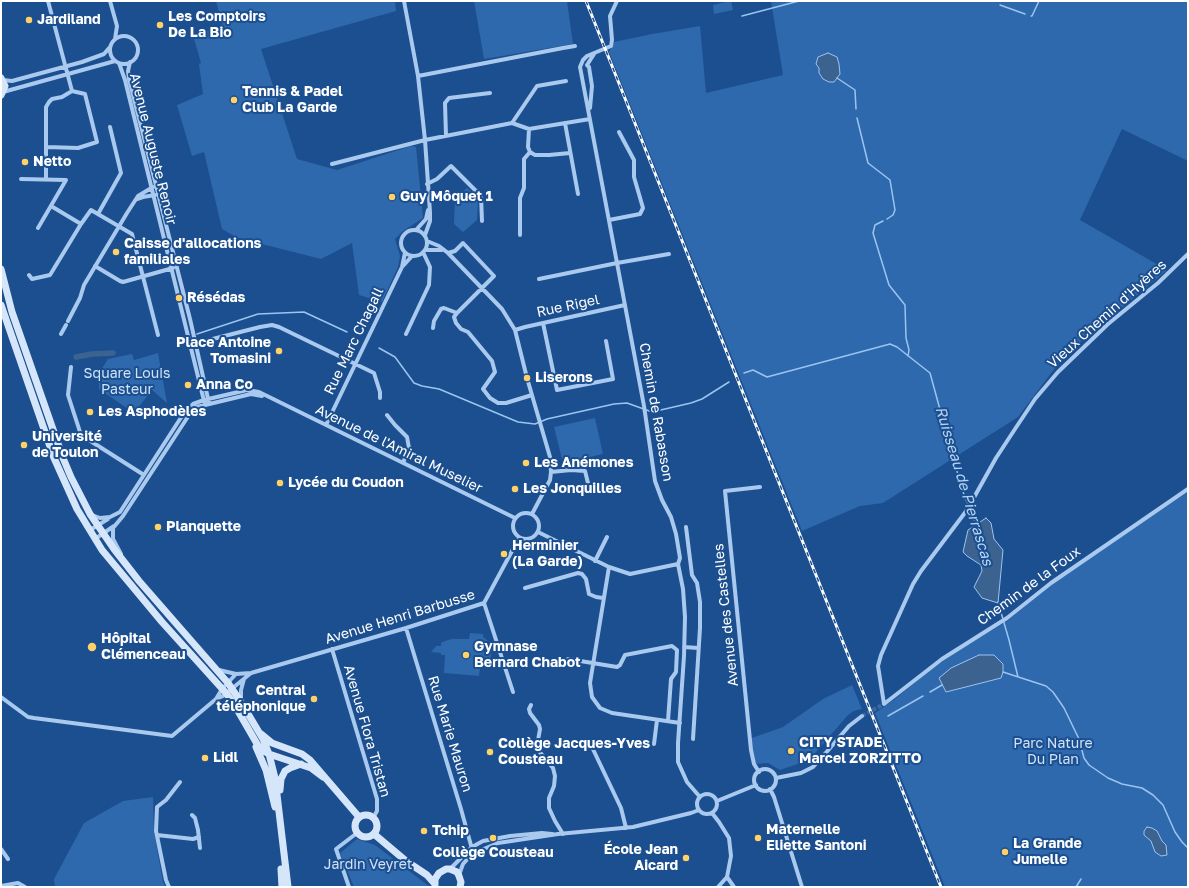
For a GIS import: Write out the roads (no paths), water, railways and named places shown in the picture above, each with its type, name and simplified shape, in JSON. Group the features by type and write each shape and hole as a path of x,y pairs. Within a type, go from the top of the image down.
{"main road":[{"path":"2,79 5,86 2,94"},
{"path":"1,269 12,312 63,458 90,514 123,560 216,670 260,748 269,754 301,764 317,771 324,777"},
{"path":"1,305 54,458 77,509 95,539 117,570 227,688 242,702 259,732 269,754 275,778 280,808 288,887"},
{"path":"247,726 259,752 269,780 276,811 282,887"},
{"path":"259,732 272,743 302,754 310,760 359,817"},
{"path":"280,808 280,786 282,776 287,769 301,764"},
{"path":"368,815 373,818 377,824 374,834 367,837 357,833 354,826 359,817 368,815"},
{"path":"374,834 406,862 422,872 435,885"},
{"path":"435,885 435,879 439,873 446,869 450,869 457,872 461,882 460,887"},
{"path":"422,872 439,873"}],"street":[{"path":"48,1 72,91"},
{"path":"2,79 12,81 65,67 100,56 107,51 115,39 117,26 110,1"},
{"path":"404,1 418,76 425,140 430,221 425,235 427,241 424,251 430,266 429,285 406,334"},
{"path":"580,67 582,60 587,56 611,46 610,16 617,1"},
{"path":"2,94 67,74 117,62 125,64 130,62 136,57 138,47 134,39 127,36 117,26"},
{"path":"115,39 120,36 127,36"},
{"path":"418,76 575,46"},
{"path":"110,47 111,55 117,62"},
{"path":"580,67 584,64 587,65 594,54"},
{"name":"Avenue Auguste Renoir","path":"117,62 125,80 207,402"},
{"name":"Avenue Auguste Renoir","path":"130,62 128,79 153,187"},
{"name":"Chemin de Rabasson","path":"587,65 589,67 592,86 590,98 590,119"},
{"name":"Chemin de Rabasson","path":"580,67 625,299 646,415 655,481 662,500 671,517 680,558 678,564 684,589 684,647 678,762 687,782 700,797"},
{"path":"512,123 537,86 566,81"},
{"path":"46,179 46,107 48,102 62,97 72,91 85,94 97,142 78,148 47,147"},
{"path":"446,136 445,103 448,98 490,92"},
{"path":"332,164 425,140 512,123 529,130 590,119"},
{"path":"565,123 578,194"},
{"path":"98,214 121,173 110,127"},
{"path":"529,130 528,147 530,152 535,155 570,153"},
{"path":"609,220 640,214 643,208 634,177 634,160 619,132"},
{"path":"520,235 520,198 524,188 524,159 530,152"},
{"path":"427,184 437,179 451,166 481,196 482,221"},
{"path":"21,179 66,180 38,228"},
{"path":"60,334 80,298 84,285 119,226 142,192 153,187"},
{"path":"135,201 143,197 155,195"},
{"path":"51,206 81,224"},
{"path":"416,230 426,219 429,207"},
{"path":"29,275 32,279 50,275 91,210 132,234 158,335"},
{"path":"425,235 416,230 409,230 405,232 401,239 401,246 405,253 412,256 418,255 424,251 455,251 463,243 494,276 457,312 454,317 456,323 461,329 468,332 492,361 494,372 483,389 490,398 498,403 506,403 532,395"},
{"path":"427,241 446,251 502,309 516,330 532,395 550,457 551,472 546,488 532,514"},
{"name":"Rue Marc Chagall","path":"326,425 402,267 405,253"},
{"path":"539,279 668,254"},
{"name":"Vieux Chemin d'Hyères","path":"884,704 878,666 881,655 914,581 967,510 996,458 1015,429 1035,400 1058,372 1108,324 1158,283 1188,254"},
{"name":"Rue Marc Chagall","path":"402,267 412,256"},
{"path":"95,266 120,281 174,268"},
{"name":"Rue Rigel","path":"516,330 525,326 625,305"},
{"path":"433,328 434,321 442,309 444,308 457,312"},
{"path":"543,322 557,390 613,380 606,341"},
{"path":"193,344 260,327 272,325 279,327 374,373 380,392 380,398"},
{"path":"71,367 68,395 81,435 144,475"},
{"name":"Avenue de l'Amiral Muselier","path":"207,402 250,390 259,392 515,518"},
{"path":"90,530 120,512 189,408 193,404 207,402"},
{"path":"95,539 114,526 123,516 191,412 207,402"},
{"path":"387,415 408,437 409,448 402,463"},
{"path":"551,472 571,470 586,471 588,483"},
{"name":"Avenue des Castelles","path":"758,772 750,750 725,491 760,487"},
{"name":"Chemin de la Foux","path":"884,704 942,659 1007,618 1051,582 1188,489"},
{"path":"524,512 532,514 538,520 538,532 530,539 519,538 512,529 515,518 524,512"},
{"path":"90,514 100,518 110,518"},
{"path":"114,526 112,537 123,560"},
{"path":"686,527 692,575 697,584 700,602 693,739"},
{"path":"538,532 609,568 630,574 678,564"},
{"path":"595,561 607,537"},
{"name":"Avenue Henri Barbusse","path":"216,670 236,674 251,673 406,628 484,603 519,538"},
{"path":"609,568 590,683 592,697 600,708 612,713 680,723"},
{"path":"525,588 578,573 582,574 586,579 589,594 603,598"},
{"path":"484,603 513,692"},
{"name":"Rue Marie Mauron","path":"406,628 462,809 472,847"},
{"path":"563,663 568,659 617,667 620,666 625,655 672,646 677,650 676,672 671,678 668,721"},
{"path":"684,647 698,648"},
{"name":"Avenue Flora Tristan","path":"332,649 377,799 377,811 373,818"},
{"name":"Avenue Henri Barbusse","path":"227,688 251,673"},
{"path":"1,697 28,716 34,718 172,736 216,699 227,688 236,674"},
{"path":"242,702 241,690 244,678"},
{"path":"531,706 529,709 530,713 539,725 540,729 537,746 538,750 553,768 555,776 554,786 548,798 549,808 561,834"},
{"path":"776,778 800,773 813,767 849,726 861,716"},
{"path":"654,744 657,720"},
{"path":"591,746 621,808 626,828"},
{"path":"764,769 774,773 776,778 775,783 770,789 762,790 756,785 755,779 758,772 764,769"},
{"path":"169,887 166,880 156,831 156,806 166,800 180,782"},
{"path":"717,801 756,785"},
{"path":"770,789 774,796 802,887"},
{"path":"705,794 711,794 717,801 716,810 712,813 703,814 699,810 697,802 700,797 705,794"},
{"path":"463,864 477,851 498,843 561,834 626,828 699,810"},
{"path":"712,813 729,838 731,856 727,878 718,887"},
{"path":"192,815 195,818 200,848"},
{"path":"349,887 336,849 357,833"},
{"path":"450,869 472,847 483,841 542,833 561,834"},
{"path":"157,835 193,839 199,837"},
{"path":"459,876 464,858 472,851 472,847"},
{"path":"1,850 8,859"},
{"path":"727,878 734,887"},
{"path":"1,886 18,883 25,887"}],"waterway":[{"path":"742,16 799,1"},
{"path":"1031,16 1039,1"},
{"path":"1000,5 1025,14"},
{"path":"837,78 855,90 856,109"},
{"path":"857,118 868,163 890,180 895,210 893,215 887,219"},
{"path":"883,221 875,225 873,233 889,285 905,305 906,338 909,350 908,356"},
{"name":"Ruisseau de Pierrascas","path":"197,334 258,314 304,312 347,332"},
{"name":"Ruisseau de Pierrascas","path":"744,373 753,370 767,377 890,344 897,347 930,373 956,468 968,504"},
{"name":"Ruisseau de Pierrascas","path":"379,348 395,357 414,383 439,389 518,422 535,424 547,419 614,404 627,403 652,412 702,399 729,382"},
{"name":"Ruisseau de Pierrascas","path":"76,357 92,354 113,353"},
{"name":"Ruisseau de Pierrascas","path":"970,508 976,525"},
{"name":"Ruisseau de Pierrascas","path":"998,602 1018,677"},
{"path":"1003,672 1046,686 1053,692 1064,708 1079,739 1084,758 1089,765 1108,778 1122,784 1142,788 1153,795 1163,805 1175,832 1188,848"},
{"path":"930,692 942,685"},
{"path":"888,716 923,696"},
{"path":"1076,887 1081,879"}],"tunnel":[{"path":"862,716 884,704"}],"railway":[{"path":"586,1 941,887"}],"place":[{"name":"Jardiland","path":"29,20"},
{"name":"Les Comptoirs De La Bio","path":"160,25"},
{"name":"Tennis & Padel Club La Garde","path":"234,100"},
{"name":"Netto","path":"25,162"},
{"name":"Guy Môquet 1","path":"392,197"},
{"name":"Caisse d'allocations familiales","path":"116,252"},
{"name":"Résédas","path":"179,298"},
{"name":"Place Antoine Tomasini","path":"279,351"},
{"name":"Liserons","path":"527,378"},
{"name":"Anna Co","path":"188,385"},
{"name":"Les Asphodèles","path":"90,412"},
{"name":"Université de Toulon","path":"24,445"},
{"name":"Les Anémones","path":"526,463"},
{"name":"Lycée du Coudon","path":"280,483"},
{"name":"Les Jonquilles","path":"515,489"},
{"name":"Planquette","path":"158,527"},
{"name":"Herminier (La Garde)","path":"504,554"},
{"name":"Hôpital Clémenceau","path":"92,647"},
{"name":"Gymnase Bernard Chabot","path":"466,655"},
{"name":"Central téléphonique","path":"314,699"},
{"name":"CITY STADE Marcel ZORZITTO","path":"791,751"},
{"name":"Collège Jacques-Yves Cousteau","path":"490,752"},
{"name":"Lidl","path":"205,758"},
{"name":"Tchip","path":"424,831"},
{"name":"Collège Cousteau","path":"493,838"},
{"name":"Maternelle Eliette Santoni","path":"758,838"},
{"name":"La Grande Jumelle","path":"1005,852"},
{"name":"École Jean Aicard","path":"686,858"}],"park label":[{"name":"Square Louis Pasteur","path":"127,382"},
{"name":"Parc Nature Du Plan","path":"1053,752"},
{"name":"Jardin Veyret","path":"368,865"}]}
